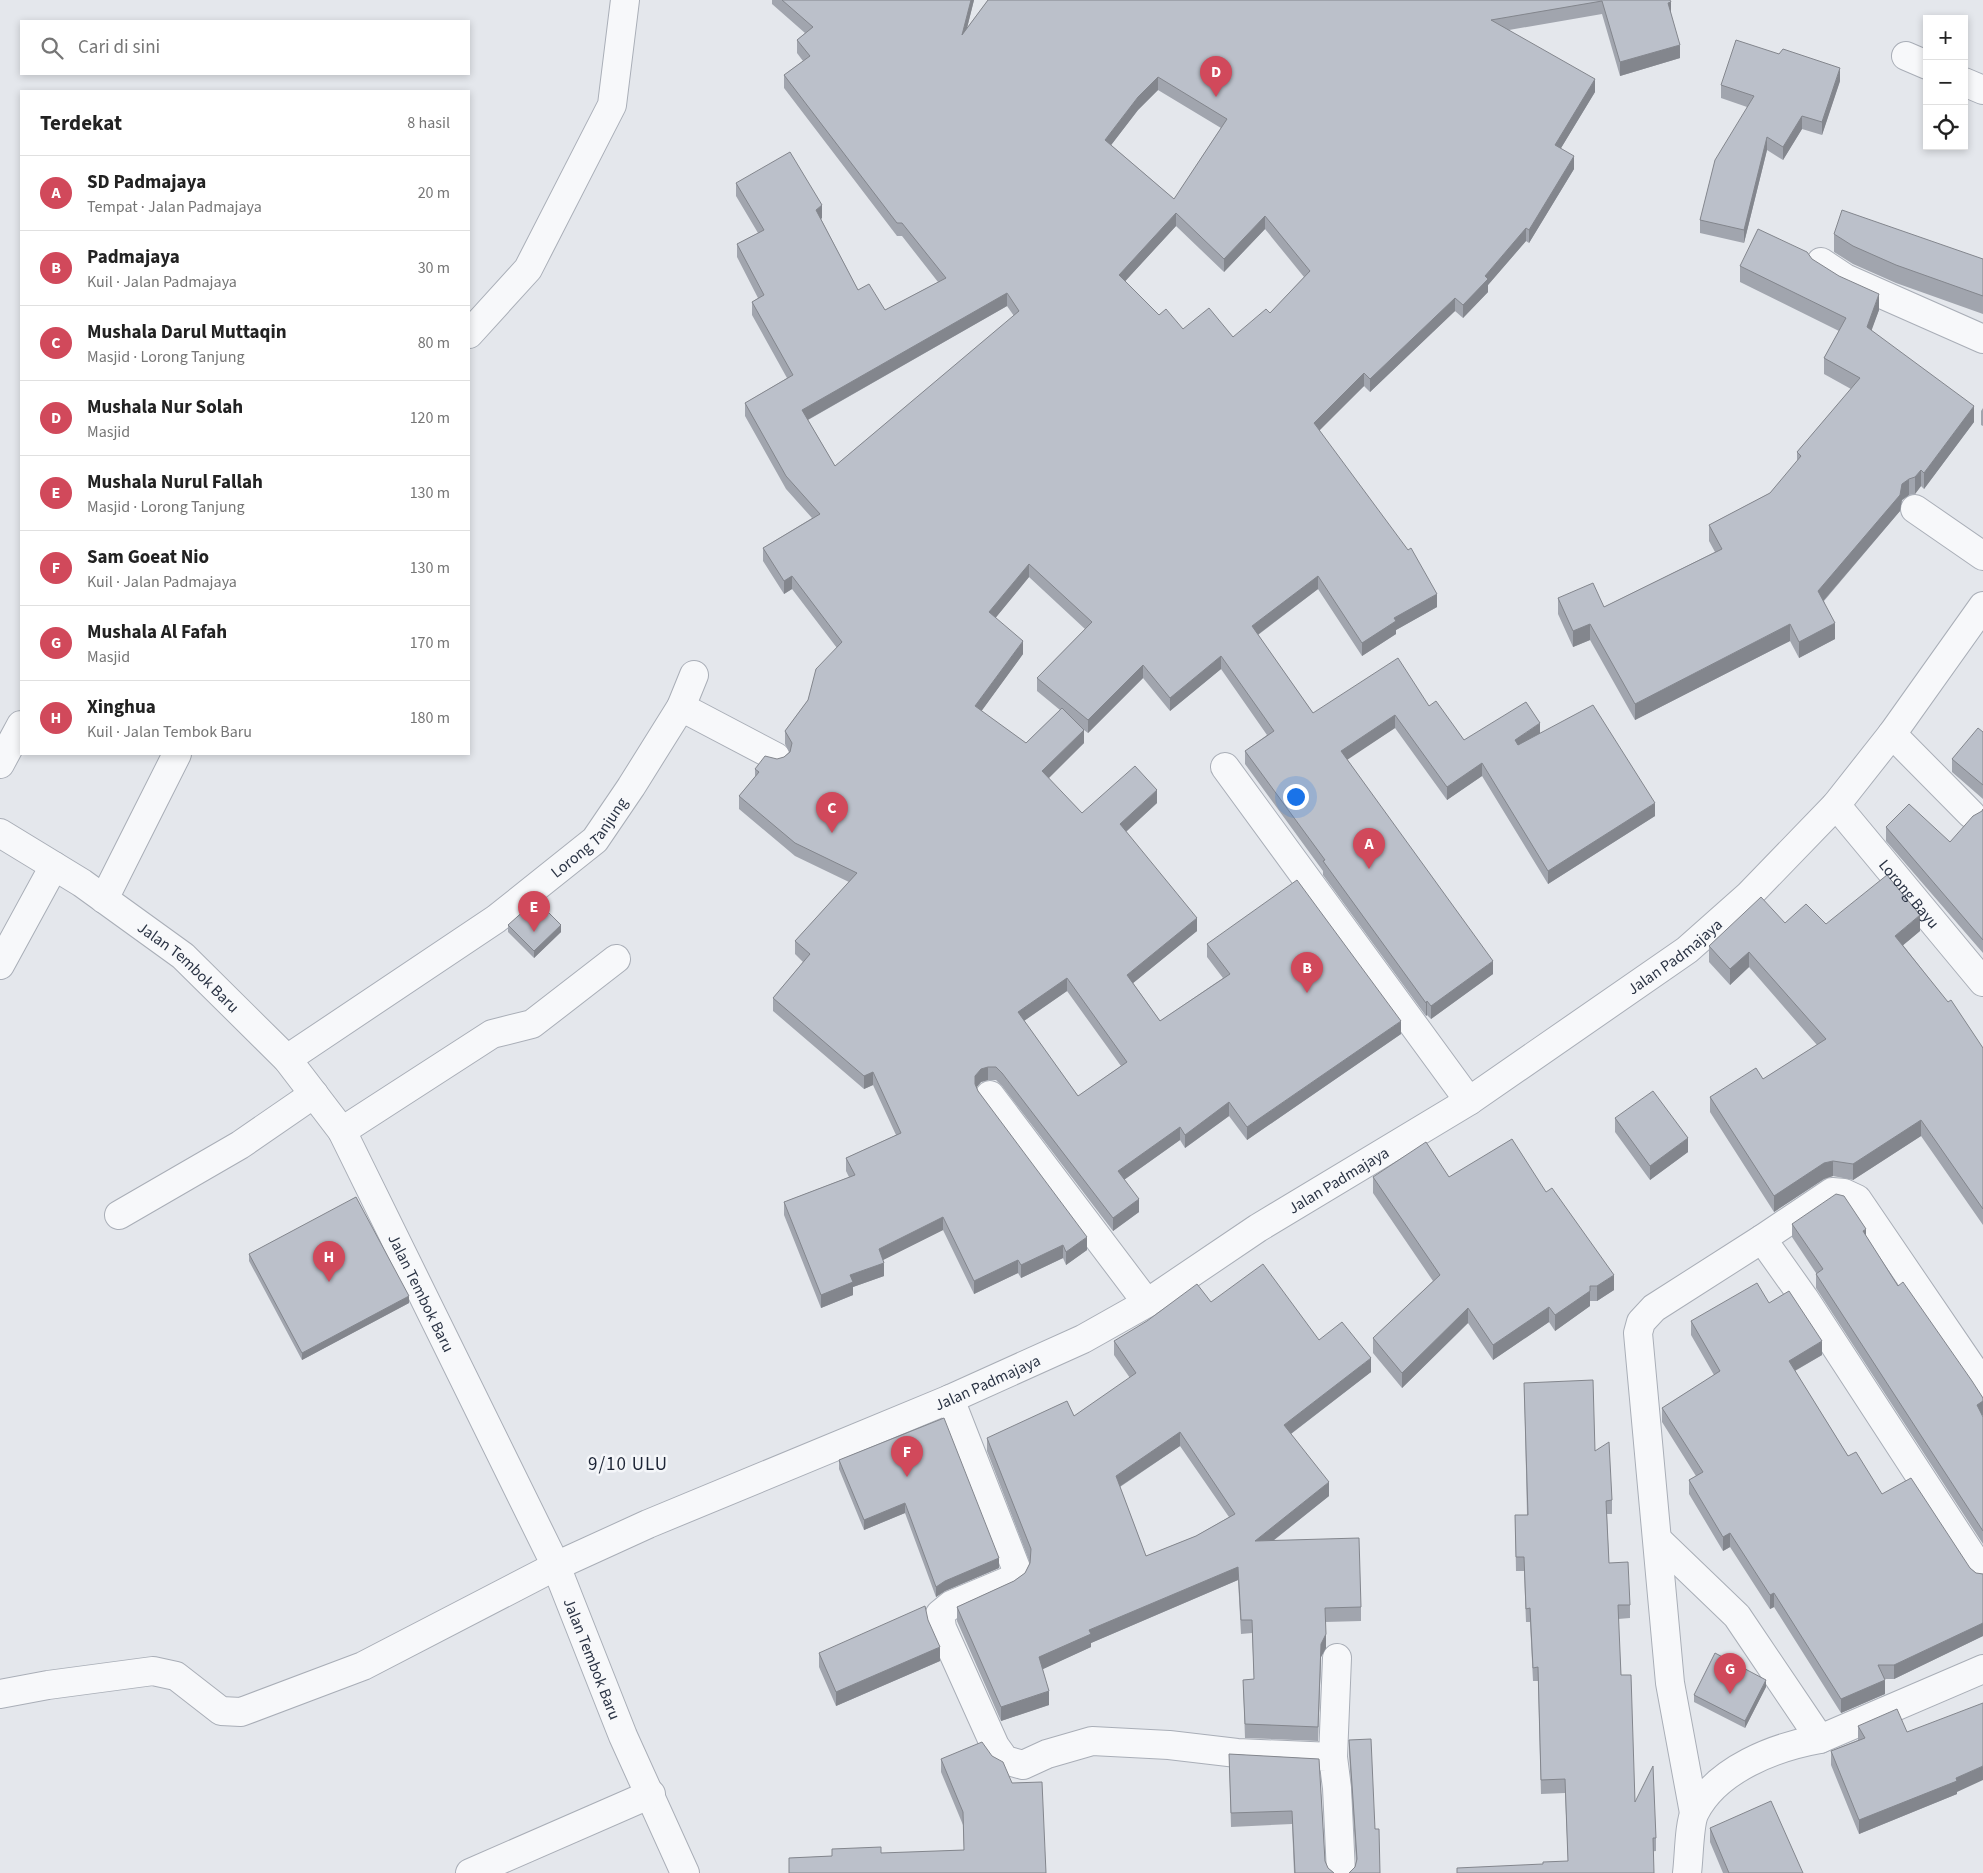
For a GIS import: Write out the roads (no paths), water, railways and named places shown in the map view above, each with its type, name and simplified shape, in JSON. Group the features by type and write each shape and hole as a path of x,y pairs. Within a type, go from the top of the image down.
{"street":[{"path":"470,333 528,269 612,105 625,0"},
{"path":"1968,84 1983,90"},
{"path":"1821,262 1845,278 1983,339"},
{"path":"1915,509 1983,556"},
{"name":"Jalan Padmajaya","path":"0,1694 48,1685 153,1671 176,1676 221,1711 241,1712 363,1666 556,1566 648,1524 950,1399 1083,1339 1147,1304 1258,1228 1469,1101 1687,950 1749,895 1836,805 1892,734 1983,606"},
{"name":"Lorong Tanjung","path":"288,1059 496,919 595,840 681,707 694,675"},
{"path":"681,707 776,757"},
{"path":"0,764 20,728"},
{"path":"1892,734 1971,814"},
{"path":"104,899 176,755"},
{"path":"1225,767 1469,1101"},
{"name":"Lorong Bayu","path":"1836,805 1983,982"},
{"name":"Jalan Tembok Baru","path":"0,833 104,899 183,956 288,1059 342,1131 556,1566 623,1736 651,1794 685,1873"},
{"path":"0,965 54,866"},
{"path":"342,1131 492,1034 532,1024 616,959"},
{"path":"120,1215 240,1146 314,1094"},
{"path":"990,1095 1147,1304"},
{"path":"1687,1873 1694,1813 1670,1683 1659,1541 1638,1333 1641,1322 1654,1308 1832,1192 1844,1193 1857,1199 1983,1384"},
{"path":"1762,1239 1804,1298 1983,1573"},
{"path":"950,1399 1016,1568 1015,1575 1008,1581 951,1605 940,1614 942,1628 986,1728 1005,1760 1023,1765 1047,1754 1092,1741 1169,1744 1238,1753 1333,1757"},
{"path":"1659,1541 1737,1616 1820,1739"},
{"path":"1337,1658 1333,1757 1337,1788 1340,1873"},
{"path":"1694,1813 1717,1783 1750,1762 1797,1743 1820,1739 1983,1669"},
{"path":"470,1873 651,1794"}],"place":[{"name":"Mushala Nur Solah","path":"1216,97"},
{"name":"Mushala Darul Muttaqin","path":"832,833"},
{"name":"SD Padmajaya","path":"1369,869"},
{"name":"Mushala Nurul Fallah","path":"534,932"},
{"name":"Padmajaya","path":"1307,993"},
{"name":"Xinghua","path":"329,1282"},
{"name":"Sam Goeat Nio","path":"907,1477"},
{"name":"Mushala Al Fafah","path":"1730,1694"}],"district":[{"name":"9/10 ULU","path":"628,1463"}]}
